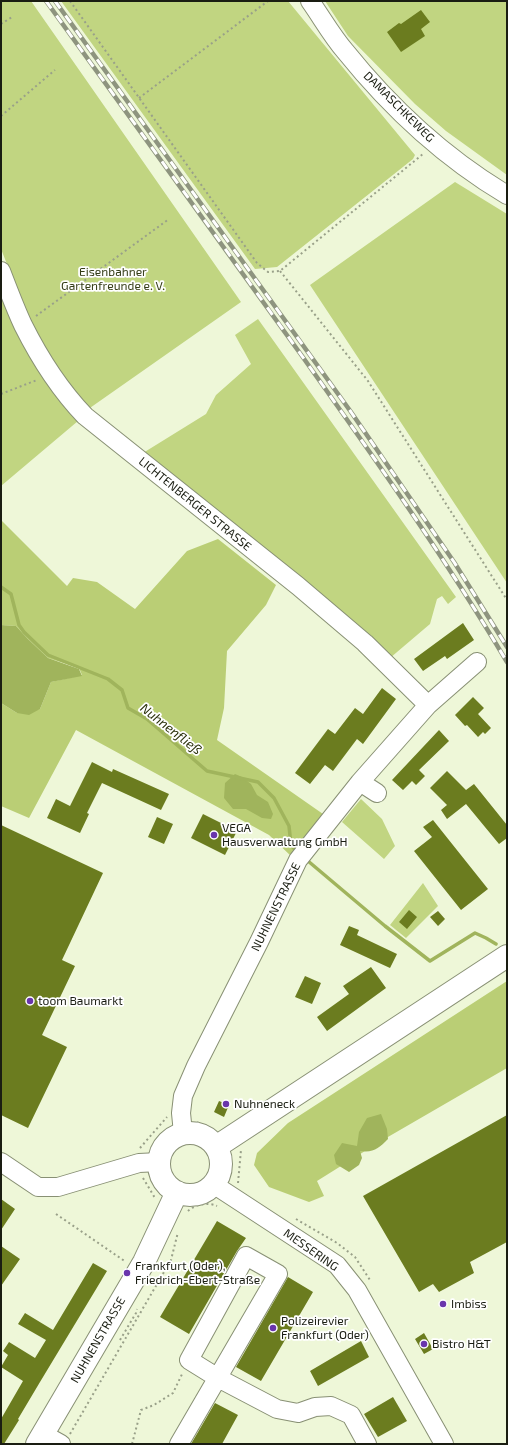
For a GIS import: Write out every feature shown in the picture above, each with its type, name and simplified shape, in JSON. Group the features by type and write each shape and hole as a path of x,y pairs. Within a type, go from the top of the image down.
{"main road":[{"path":"216,1147 507,956"},
{"path":"183,1133 198,1134 211,1141 216,1147 220,1155 221,1163 220,1171 213,1184 196,1194 177,1192 169,1187 160,1171 159,1162 161,1152 166,1144 174,1137 183,1133"},
{"name":"NUHNENSTRASSE","path":"52,1440 144,1262 177,1192"}],"street":[{"name":"DAMASCHKEWEG","path":"310,1 349,56 384,96 435,144 507,195"},
{"name":"LICHTENBERGER STRASSE","path":"1,271 23,325 52,374 70,400 86,416 298,586 365,643 428,706"},
{"name":"NUHNENSTRASSE","path":"183,1133 181,1113 183,1096 196,1066 256,948 298,860 360,782 428,706 477,662"},
{"path":"360,782 377,793"},
{"path":"1,1162 38,1187 58,1187 139,1162 159,1162"},
{"name":"MESSERING","path":"213,1184 337,1265 357,1290 444,1444"},
{"path":"179,1444 218,1378 278,1274 246,1256 189,1360 218,1378 277,1409 298,1413 315,1407 331,1406 351,1415 368,1444"}],"path":[{"path":"70,1 257,263 268,272 280,271 435,144"},
{"path":"139,98 268,1"},
{"path":"1,24 12,17"},
{"path":"1,116 55,70"},
{"path":"23,325 169,219"},
{"path":"280,271 368,381 507,600"},
{"path":"1,394 52,374"},
{"path":"238,1184 241,1149"},
{"path":"56,1214 126,1262"},
{"path":"52,1440 171,1260 178,1231"},
{"path":"132,1444 141,1410 154,1405 173,1394 189,1360"}],"green space":[{"name":"Eisenbahner Gartenfreunde e. V.","path":"1,1 31,1 241,302 87,410 58,371 32,327 1,249"},
{"path":"61,1 288,1 415,155 413,159 277,267 255,269"},
{"path":"325,1 507,1 507,175 446,131 415,104 348,36"},
{"path":"455,182 507,214 507,583 310,285"},
{"path":"1,290 78,421 1,486"},
{"path":"258,319 456,597 448,604 442,596 437,599 430,624 390,658 143,453 206,414 216,395 251,364 235,335"},
{"path":"361,799 382,819 395,846 384,859 342,822"},
{"path":"423,883 438,906 406,938 390,925"}],"shaded area":[{"path":"1,520 67,586 73,578 97,582 135,609 187,551 218,539 276,585 266,605 227,651 224,708 217,740 323,814 292,857 269,835 76,730 29,818 1,806 1,703 17,713 40,709 51,682 82,675 79,668 48,658 16,626 1,625"},
{"path":"1,625 16,626 48,658 79,669 82,676 51,682 40,709 29,715 17,713 1,703"},
{"path":"235,774 251,784 257,795 268,802 273,814 271,819 262,818 246,809 233,809 224,798 225,783"},
{"path":"507,981 507,1068 381,1141 317,1181 324,1196 309,1202 269,1187 254,1165 257,1153 288,1123"},
{"path":"381,1114 387,1129 388,1139 376,1149 360,1151 362,1158 359,1165 349,1172 336,1164 334,1155 342,1143 357,1146 359,1132 367,1118"}],"building":[{"path":"421,10 430,22 421,29 425,36 401,52 387,32"},
{"path":"463,623 474,640 447,659 445,656 423,671 414,659"},
{"path":"382,688 396,699 363,744 357,739 333,771 325,765 310,784 295,773 328,729 335,734 355,708 363,714"},
{"path":"473,697 484,708 478,714 491,728 485,734 483,732 478,737 455,715"},
{"path":"439,730 449,741 419,770 425,776 416,785 412,781 403,790 392,780"},
{"path":"92,762 112,772 113,769 169,794 161,810 102,783 87,813 89,814 80,833 47,818 56,799 70,806"},
{"path":"447,771 466,790 474,784 507,825 507,838 499,844 466,804 447,819 441,810 447,805 430,788"},
{"name":"VEGA Hausverwaltung GmbH","path":"203,814 237,831 225,855 191,838"},
{"path":"157,817 173,824 164,844 148,837"},
{"path":"433,820 488,889 461,910 414,851 432,837 423,827"},
{"name":"toom Baumarkt","path":"1,825 103,873 62,960 75,966 42,1035 67,1047 28,1128 1,1115"},
{"path":"409,910 417,917 407,929 399,922"},
{"path":"438,911 445,919 438,926 430,917"},
{"path":"349,926 359,930 357,935 397,954 390,968 340,945"},
{"path":"371,967 386,988 327,1031 317,1017 349,994 343,986"},
{"path":"305,976 321,983 312,1004 295,997"},
{"path":"219,1101 229,1105 224,1117 214,1112"},
{"path":"507,1115 507,1242 470,1262 474,1273 439,1292 433,1284 419,1292 363,1196"},
{"path":"1,1199 15,1209 1,1230"},
{"path":"217,1221 246,1238 189,1334 160,1317"},
{"path":"1,1246 20,1259 1,1286"},
{"path":"93,1263 107,1271 18,1419 19,1420 4,1444 1,1444 1,1419 23,1381 1,1367 8,1355 3,1351 9,1342 35,1358 46,1340 18,1324 25,1313 53,1330"},
{"name":"Polizeirevier Frankfurt (Oder)","path":"288,1277 313,1292 261,1381 236,1367"},
{"name":"Bistro H&T","path":"424,1333 433,1349 424,1354 415,1339"},
{"path":"361,1341 369,1357 318,1386 310,1371"},
{"path":"393,1397 407,1421 378,1437 364,1414"},
{"path":"215,1403 238,1415 222,1444 191,1444"}],"waterway":[{"name":"Nuhnenfließ","path":"1,587 11,594 19,625 24,632 48,655 108,679 122,690 128,708 147,719 207,771 258,782 274,798 289,826 291,845 296,851"},
{"name":"Nuhnenfließ","path":"308,861 385,926 430,961 475,933 496,944"}],"railway":[{"path":"46,1 329,394 433,545 507,662"},
{"path":"55,1 351,412 454,562 507,647"}],"place":[{"name":"VEGA Hausverwaltung GmbH","path":"214,835"},
{"name":"toom Baumarkt","path":"30,1001"},
{"name":"Nuhneneck","path":"226,1104"},
{"name":"Frankfurt (Oder), Friedrich-Ebert-Straße","path":"127,1273"},
{"name":"Imbiss","path":"443,1304"},
{"name":"Polizeirevier Frankfurt (Oder)","path":"273,1328"},
{"name":"Bistro H&T","path":"424,1344"}]}
